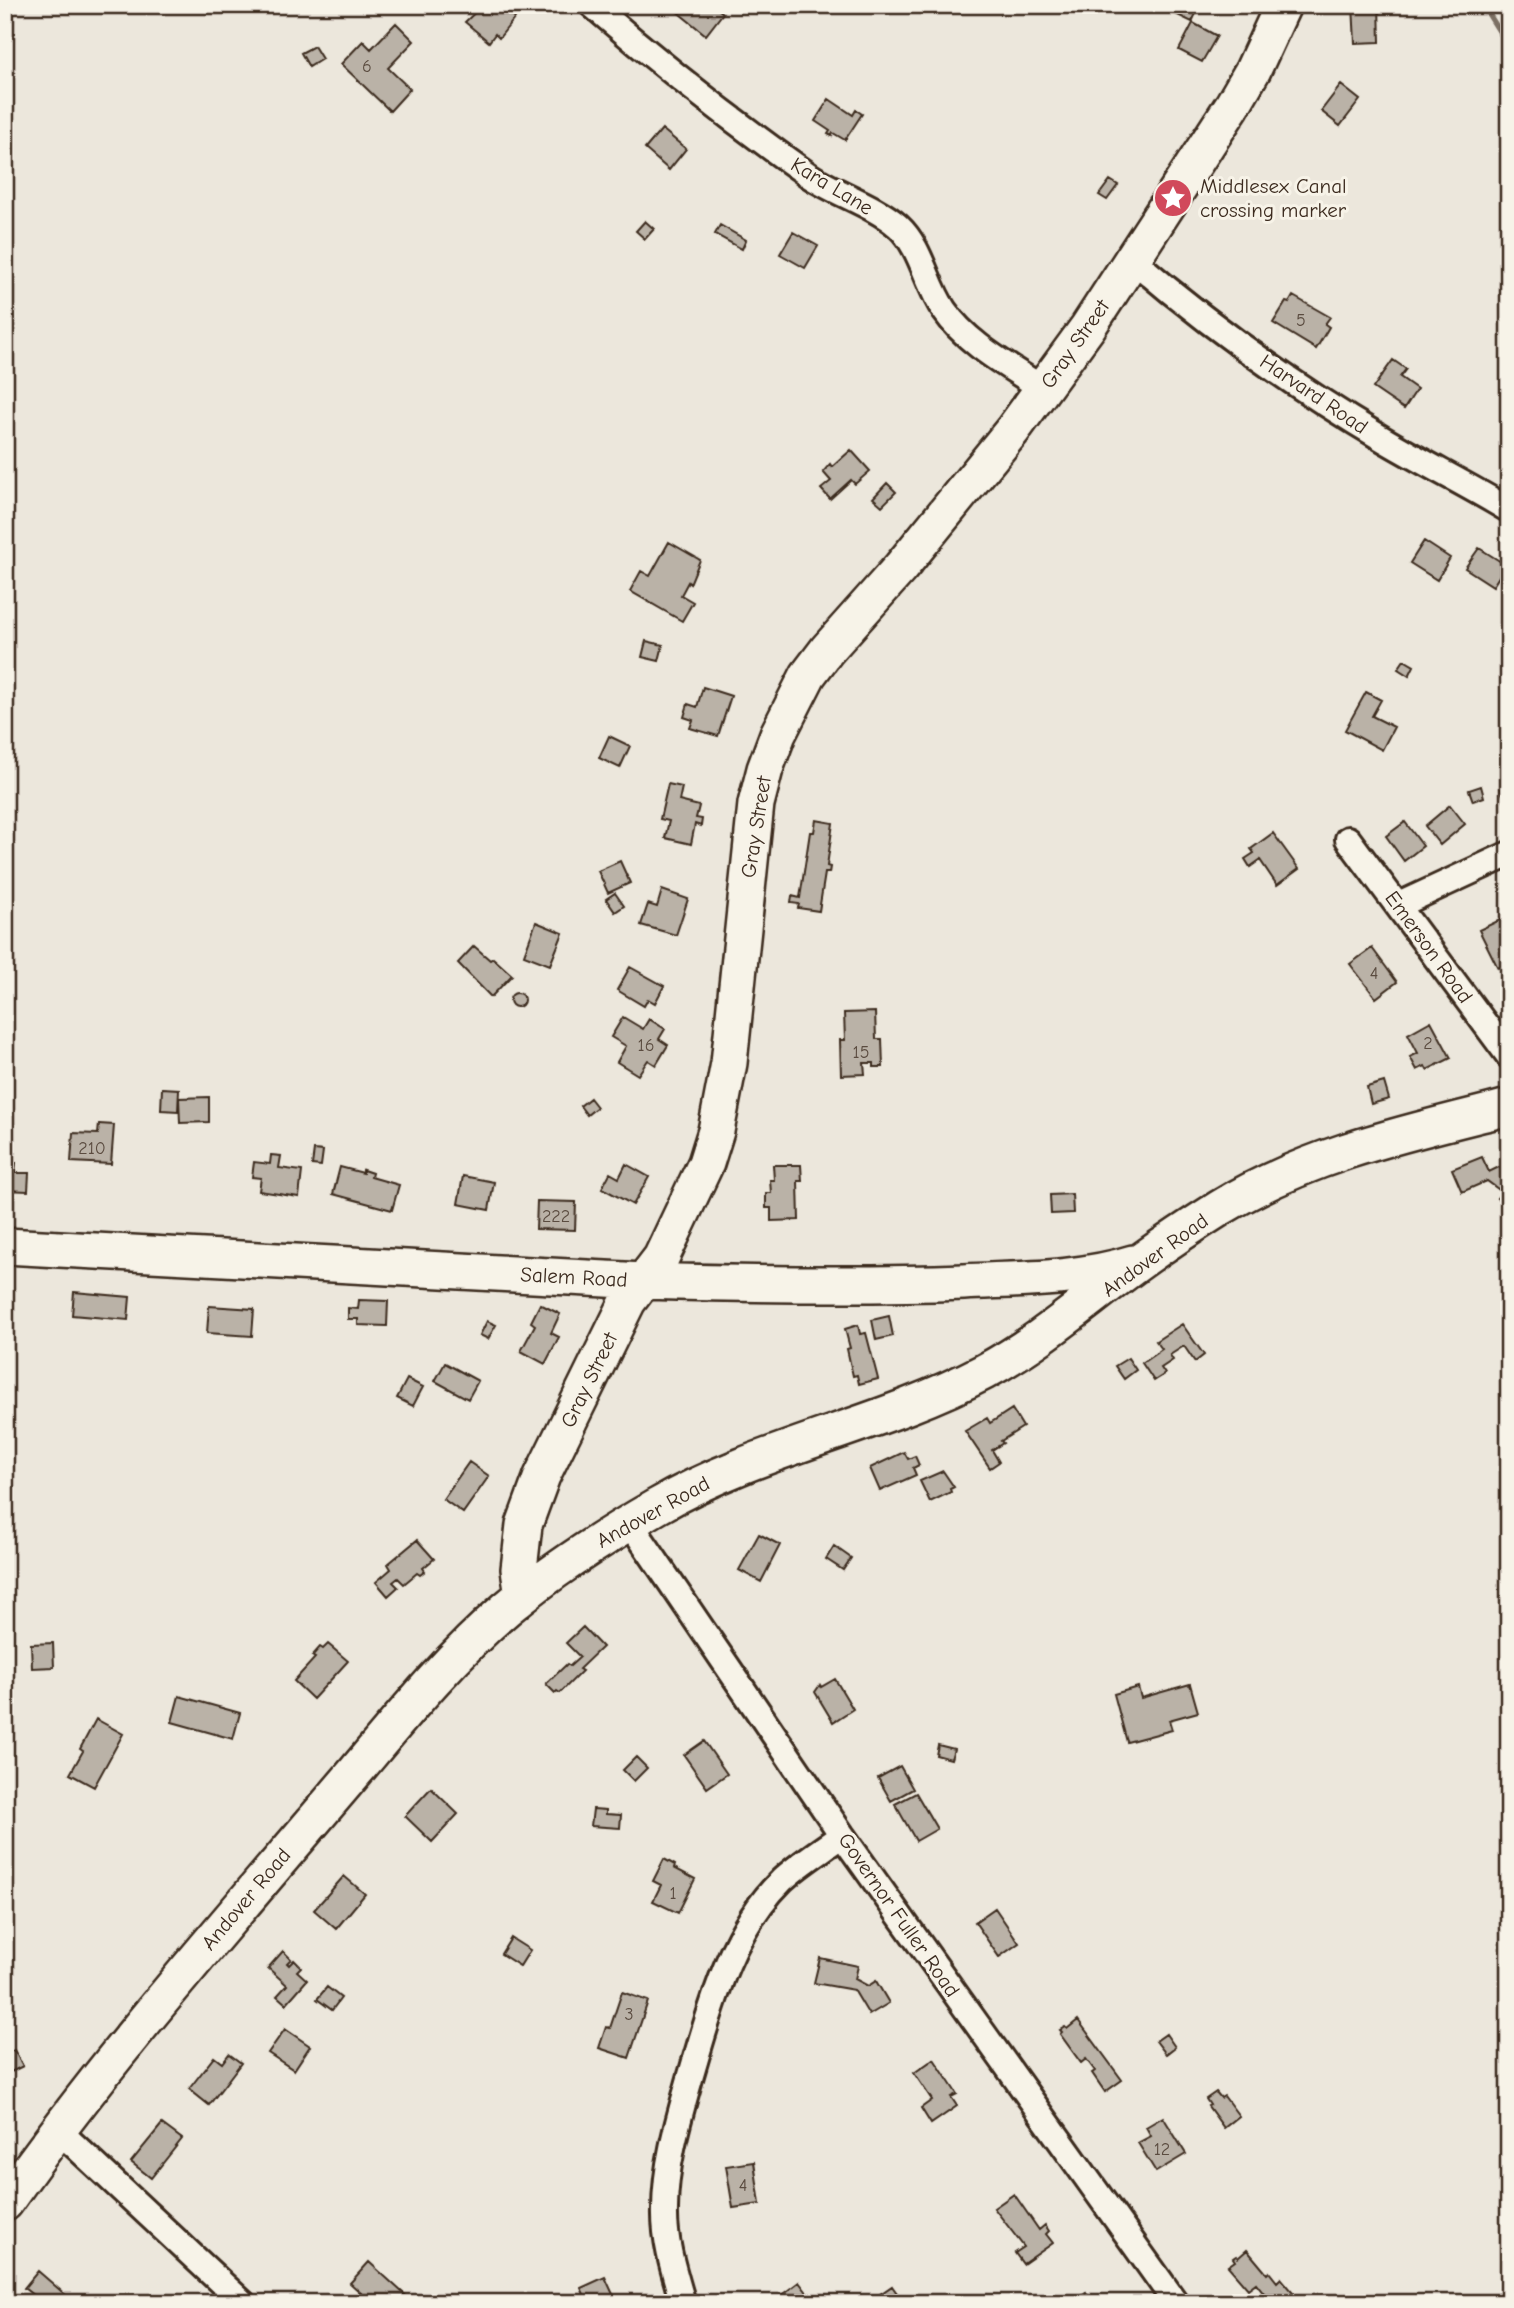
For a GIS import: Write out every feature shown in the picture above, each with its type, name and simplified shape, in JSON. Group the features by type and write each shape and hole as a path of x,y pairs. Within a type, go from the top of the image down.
{"main road":[{"name":"Gray Street","path":"523,1595 519,1569 524,1525 542,1476 628,1301 661,1258 706,1163 716,1131 729,1063 756,804 778,734 808,675 910,557 1012,431 1133,260 1232,106 1253,70 1283,5"},
{"name":"Andover Road","path":"5,2203 58,2130 210,1941 391,1729 486,1627 523,1595 585,1550 685,1492 716,1477 950,1388 1014,1355 1069,1317 1141,1261 1225,1206 1302,1167 1363,1145 1509,1107"},
{"name":"Salem Road","path":"5,1246 643,1281 855,1285 1039,1279 1118,1268 1141,1261"},
{"path":"1039,1279 1069,1317"}],"street":[{"name":"Kara Lane","path":"592,5 780,155 821,183 899,227 916,253 944,310 973,342 1043,389"},
{"name":"Harvard Road","path":"1133,260 1208,322 1315,396 1384,440 1509,510"},
{"name":"Emerson Road","path":"1348,839 1509,1056"},
{"path":"1399,905 1509,854"},
{"name":"Governor Fuller Road","path":"630,1523 842,1835 1176,2303"},
{"path":"683,2303 668,2246 664,2210 680,2114 713,2001 733,1953 766,1899 782,1880 842,1835"},
{"path":"58,2130 243,2303"}],"building":[{"path":"483,5 500,5 515,18 499,38 495,34 489,42 465,22"},
{"path":"713,5 723,13 706,35 670,6"},
{"path":"1165,5 1200,5 1192,22 1163,8"},
{"path":"1353,5 1379,5 1380,42 1355,43"},
{"path":"396,23 414,41 388,68 410,89 390,111 341,64 363,41 371,49"},
{"path":"1193,23 1217,36 1202,62 1179,50"},
{"path":"314,46 322,59 309,67 301,53"},
{"path":"1341,85 1360,100 1340,126 1321,111"},
{"path":"829,99 853,115 856,110 862,114 845,140 833,133 832,136 828,134 830,131 815,121"},
{"path":"662,129 686,149 669,170 645,149"},
{"path":"1110,180 1118,185 1107,200 1099,195"},
{"path":"645,221 654,229 645,239 636,231"},
{"path":"720,225 746,240 742,249 715,234"},
{"path":"793,232 818,246 805,268 780,254"},
{"path":"1293,296 1330,317 1325,324 1329,327 1316,349 1273,323"},
{"path":"1393,360 1406,369 1400,377 1417,389 1404,409 1373,388"},
{"path":"851,450 870,471 855,484 851,480 830,499 821,489 831,481 823,472"},
{"path":"887,483 896,492 882,506 873,498"},
{"path":"1424,541 1450,558 1437,580 1410,563"},
{"path":"669,542 700,560 690,584 688,582 681,595 693,602 682,621 630,591 641,571 650,576"},
{"path":"1479,548 1506,565 1493,586 1465,568"},
{"path":"646,641 663,645 659,661 642,657"},
{"path":"1404,660 1414,666 1409,676 1398,669"},
{"path":"703,687 731,696 718,736 690,728 693,720 684,717 688,704 697,707"},
{"path":"1366,692 1381,700 1372,716 1394,727 1382,750 1345,730"},
{"path":"609,736 630,746 620,768 599,758"},
{"path":"668,784 682,787 679,801 699,806 696,818 702,819 701,826 695,824 691,844 665,838 669,821 660,819"},
{"path":"1481,786 1484,797 1473,801 1469,790"},
{"path":"1509,787 1509,815 1501,789"},
{"path":"1450,805 1465,824 1440,845 1425,826"},
{"path":"816,820 833,823 827,866 830,867 829,873 825,873 819,911 798,908 799,904 791,903 792,896 800,898 810,832 814,832"},
{"path":"1405,822 1423,846 1404,861 1386,836"},
{"path":"1273,833 1299,869 1277,885 1260,860 1250,867 1245,859 1254,853 1251,849"},
{"path":"620,861 630,883 608,893 598,871"},
{"path":"662,890 688,899 676,935 641,925 648,904 657,907"},
{"path":"615,893 624,906 615,912 606,899"},
{"path":"1504,918 1509,928 1509,963 1498,968 1479,930"},
{"path":"536,922 563,933 550,965 524,955"},
{"path":"474,946 512,975 491,997 458,963"},
{"path":"1372,948 1397,982 1376,998 1350,964"},
{"path":"630,967 664,986 655,1003 648,999 644,1006 617,990"},
{"path":"514,993 520,993 524,1000 520,1007 514,1007 510,1003 510,997"},
{"path":"875,1012 876,1039 882,1039 883,1067 864,1063 865,1074 841,1075 840,1040 845,1040 844,1013"},
{"path":"623,1017 643,1029 649,1019 665,1029 659,1039 668,1045 656,1065 648,1060 638,1075 617,1062 626,1046 611,1037"},
{"path":"1431,1021 1451,1058 1427,1070 1425,1066 1417,1070 1410,1057 1418,1053 1408,1034"},
{"path":"1384,1082 1389,1099 1371,1104 1367,1087"},
{"path":"162,1088 179,1089 178,1111 161,1110"},
{"path":"209,1097 209,1122 180,1123 179,1098"},
{"path":"590,1098 597,1107 587,1115 580,1106"},
{"path":"99,1124 114,1125 111,1164 71,1162 73,1133 98,1134"},
{"path":"314,1150 323,1151 321,1166 312,1165"},
{"path":"271,1155 281,1156 279,1168 302,1171 299,1197 259,1191 261,1178 252,1177 254,1162 270,1164"},
{"path":"1482,1157 1489,1172 1499,1167 1509,1175 1509,1207 1497,1198 1502,1192 1487,1181 1462,1192 1452,1169"},
{"path":"5,1163 16,1163 15,1173 29,1173 28,1191 5,1190"},
{"path":"626,1164 649,1177 633,1205 602,1188 610,1173 619,1178"},
{"path":"773,1165 801,1165 802,1181 798,1181 799,1220 771,1221 771,1208 766,1208 766,1193 771,1193"},
{"path":"340,1167 363,1173 363,1170 372,1173 371,1177 399,1185 392,1210 333,1194"},
{"path":"463,1176 494,1182 489,1210 458,1204"},
{"path":"1072,1194 1073,1213 1051,1214 1050,1195"},
{"path":"537,1201 576,1202 575,1230 536,1229"},
{"path":"74,1292 130,1297 128,1320 72,1315"},
{"path":"359,1300 388,1301 387,1326 358,1325 358,1319 348,1319 348,1308 358,1309"},
{"path":"540,1304 560,1314 551,1333 559,1337 545,1364 521,1351 535,1325 531,1322"},
{"path":"209,1306 254,1309 252,1336 207,1333"},
{"path":"889,1316 893,1336 876,1340 872,1320"},
{"path":"487,1321 496,1325 488,1339 480,1335"},
{"path":"1182,1324 1204,1355 1195,1362 1184,1346 1170,1355 1173,1360 1161,1368 1165,1374 1154,1381 1142,1363 1162,1349 1156,1341"},
{"path":"858,1325 860,1334 866,1333 878,1379 859,1384 857,1375 853,1376 845,1329"},
{"path":"1128,1358 1136,1370 1124,1379 1115,1366"},
{"path":"445,1363 478,1381 468,1399 435,1381"},
{"path":"407,1379 423,1387 413,1406 397,1398"},
{"path":"1012,1409 1023,1427 992,1450 999,1462 990,1468 965,1431 987,1418 990,1423"},
{"path":"904,1452 908,1459 915,1456 919,1465 913,1468 916,1475 880,1491 870,1468"},
{"path":"469,1462 489,1476 463,1513 443,1499"},
{"path":"943,1471 954,1487 950,1489 951,1492 930,1502 920,1481"},
{"path":"759,1534 780,1545 761,1582 739,1570"},
{"path":"417,1540 434,1559 423,1568 425,1571 420,1575 417,1573 404,1584 398,1578 393,1582 398,1587 388,1596 376,1582 391,1569 388,1564"},
{"path":"834,1546 851,1558 843,1570 826,1559"},
{"path":"583,1627 602,1647 579,1669 582,1671 560,1693 555,1693 546,1684 567,1664 570,1666 580,1657 566,1643"},
{"path":"53,1643 54,1667 32,1668 31,1644"},
{"path":"328,1644 348,1661 313,1699 294,1681 315,1658 312,1656 320,1647 323,1649"},
{"path":"835,1679 853,1709 833,1722 815,1692 820,1685 821,1687"},
{"path":"1190,1684 1198,1712 1169,1720 1172,1730 1127,1742 1114,1694 1138,1687 1141,1698"},
{"path":"179,1696 240,1713 233,1739 172,1722"},
{"path":"96,1719 123,1734 94,1787 70,1774"},
{"path":"704,1741 727,1774 707,1788 684,1755"},
{"path":"938,1745 954,1749 951,1759 936,1755"},
{"path":"636,1757 647,1768 634,1781 623,1770"},
{"path":"900,1766 913,1789 891,1801 878,1778"},
{"path":"431,1788 458,1814 432,1842 405,1816"},
{"path":"916,1793 937,1829 916,1841 895,1804"},
{"path":"593,1809 606,1810 606,1814 621,1815 620,1828 591,1826"},
{"path":"664,1859 675,1865 674,1868 695,1879 678,1913 653,1901 661,1885 653,1881"},
{"path":"344,1876 365,1894 336,1929 314,1910"},
{"path":"995,1908 1019,1943 999,1957 975,1922"},
{"path":"511,1938 530,1950 520,1966 501,1954"},
{"path":"283,1951 291,1959 287,1963 289,1965 294,1960 301,1967 297,1971 307,1980 286,2004 277,1996 287,1985 268,1968"},
{"path":"820,1958 858,1966 855,1979 868,1986 876,1981 889,2003 869,2015 854,1990 814,1983"},
{"path":"327,1987 341,1998 332,2010 317,1999"},
{"path":"622,1992 648,2001 629,2058 599,2048 606,2027 610,2028"},
{"path":"1078,2020 1122,2080 1105,2092 1086,2059 1081,2063 1060,2034 1060,2030 1065,2027 1067,2029"},
{"path":"285,2029 310,2046 294,2070 268,2053"},
{"path":"1166,2034 1175,2047 1166,2054 1156,2041"},
{"path":"14,2050 23,2066 5,2075 5,2055"},
{"path":"229,2054 241,2063 209,2105 189,2089 214,2057 222,2063"},
{"path":"934,2059 957,2094 951,2097 957,2106 931,2124 921,2108 932,2100 914,2073"},
{"path":"1216,2092 1221,2098 1224,2096 1239,2116 1224,2128 1206,2099"},
{"path":"1163,2117 1186,2154 1156,2172 1138,2143 1151,2136 1146,2127"},
{"path":"162,2124 182,2139 151,2178 131,2162"},
{"path":"754,2162 760,2204 733,2208 726,2166"},
{"path":"1014,2194 1039,2230 1045,2225 1049,2231 1046,2234 1053,2243 1023,2264 1015,2253 1024,2247 994,2208"},
{"path":"1247,2250 1267,2274 1269,2272 1277,2282 1281,2278 1298,2298 1293,2303 1272,2303 1256,2283 1248,2289 1228,2266 1235,2261 1233,2258 1238,2258"},
{"path":"369,2262 414,2303 367,2303 350,2283"},
{"path":"38,2271 75,2303 43,2303 24,2288"},
{"path":"605,2277 617,2303 588,2303 581,2288"},
{"path":"799,2282 815,2303 771,2303"},
{"path":"892,2286 899,2296 888,2303 867,2303"},
{"path":"1086,2292 1093,2303 1070,2303"}],"waterway":[{"path":"1483,5 1503,37 1509,40"}],"place":[{"name":"Middlesex Canal crossing marker","path":"1173,198"}]}
